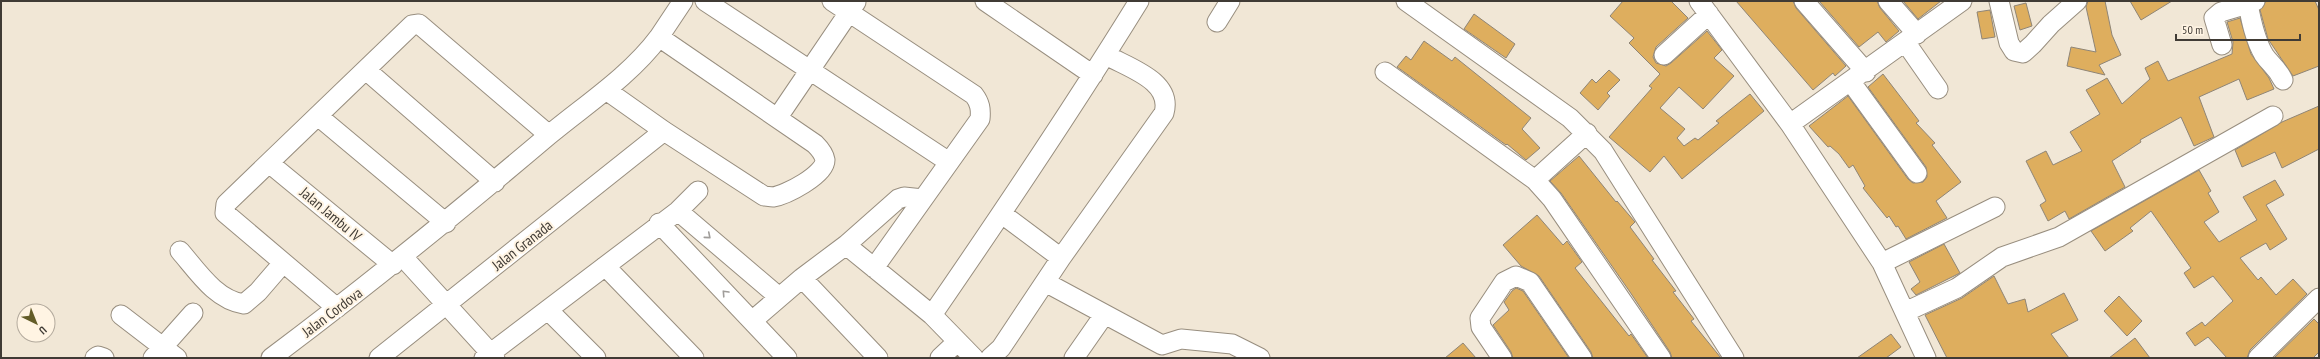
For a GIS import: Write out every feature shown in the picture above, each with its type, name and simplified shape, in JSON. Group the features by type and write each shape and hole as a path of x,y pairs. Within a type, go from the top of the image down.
{"street":[{"name":"Jalan Cordova","path":"271,358 338,308 446,223 549,135 606,90 659,37 683,1"},
{"path":"705,1 949,162"},
{"path":"832,1 853,6 974,95 979,102 980,119 874,268"},
{"path":"985,1 1093,76"},
{"path":"932,316 1002,214 1093,76 1139,1"},
{"path":"1217,22 1230,1"},
{"path":"1406,1 1570,118 1587,133 1603,151 1734,358"},
{"path":"1804,1 1858,77 1917,172"},
{"path":"1888,1 1911,38 1938,89"},
{"path":"1790,124 1858,77 1962,1"},
{"path":"1999,1 2009,43 2014,51 2023,53 2027,51 2051,24 2077,1"},
{"path":"2222,46 2215,17 2221,12 2252,2 2252,22 2264,54 2276,67 2283,80"},
{"path":"778,117 853,6"},
{"path":"1664,55 1704,8 1790,124 1882,263 1926,358"},
{"path":"338,308 225,213 224,209 226,204 412,25 419,24 549,135"},
{"path":"606,90 664,131 764,196 774,197 816,177 822,169 825,160 821,151 815,144 778,117 659,37"},
{"path":"990,358 1001,348 1061,258 1164,113 1166,104 1165,96 1156,84 1106,55"},
{"path":"366,70 495,182"},
{"path":"1385,72 1535,180 1552,199 1661,358"},
{"path":"318,116 446,223"},
{"path":"1905,312 1957,288 2002,257 2059,237 2273,116"},
{"name":"Jalan Granada","path":"379,358 664,131"},
{"path":"1535,180 1587,133"},
{"name":"Jalan Jambu IV","path":"269,163 398,261 446,305 490,356"},
{"path":"490,356 660,223 678,211 698,192"},
{"path":"752,321 802,278 846,245 898,199 904,197 923,200"},
{"path":"1882,263 1995,207"},
{"path":"678,211 779,297"},
{"path":"1002,214 1061,258"},
{"path":"660,223 787,358"},
{"path":"846,245 932,316 974,358"},
{"path":"180,251 203,278 222,296 232,302 244,304 258,292 283,263"},
{"path":"605,266 694,358"},
{"path":"1502,358 1481,327 1480,318 1504,282 1516,276 1530,282 1582,358"},
{"path":"802,278 878,358"},
{"path":"1045,282 1104,315 1158,352 1181,339 1232,344 1260,358"},
{"path":"2258,358 2319,298"},
{"path":"549,311 596,358"},
{"path":"121,316 164,354 193,313"},
{"path":"1074,358 1104,315"},
{"path":"940,358 957,342"},
{"path":"95,358 98,356 104,358"}],"building":[{"path":"1623,1 1671,1 1688,18 1656,47 1653,57 1656,63 1666,66 1671,63 1707,31 1722,50 1714,58 1734,76 1703,109 1679,87 1660,108 1685,129 1677,138 1684,146 1695,138 1698,140 1719,123 1716,121 1750,94 1764,111 1682,179 1664,156 1650,172 1609,137 1652,88 1649,86 1660,74 1629,43 1634,38 1610,16"},
{"path":"1736,1 1793,1 1796,8 1846,66 1835,76 1833,73 1813,90"},
{"path":"1819,1 1877,1 1880,8 1899,31 1886,42 1878,32 1859,47"},
{"path":"1903,1 1941,1 1918,19"},
{"path":"2088,1 2105,1 2112,35 2121,55 2099,65 2105,75 2067,66 2071,47 2096,52 2086,7"},
{"path":"2130,1 2172,1 2141,20"},
{"path":"2266,1 2315,1 2319,10 2319,66 2293,76 2268,39 2260,10"},
{"path":"2026,3 2032,26 2020,30 2014,6"},
{"path":"1990,10 1995,37 1982,39 1977,12"},
{"path":"1474,14 1515,44 1506,58 1464,29"},
{"path":"2240,18 2251,54 2269,78 2274,89 2247,100 2239,79 2199,97 2214,137 2194,146 2181,117 2140,140 2141,142 2112,161 2125,187 2069,219 2065,211 2048,221 2040,205 2046,201 2026,161 2046,151 2053,165 2082,151 2070,132 2100,114 2086,90 2107,78 2122,104 2150,79 2145,68 2158,61 2168,81 2232,54 2233,42 2227,22"},
{"path":"1424,41 1452,61 1455,57 1531,118 1522,129 1540,148 1526,160 1507,144 1506,145 1397,67 1406,56 1411,60"},
{"path":"1609,70 1620,80 1607,93 1610,96 1598,110 1580,93 1592,79 1596,83"},
{"path":"1883,74 1919,121 1916,123 1935,143 1932,145 1961,182 1936,201 1947,218 1906,239 1898,226 1896,227 1889,216 1887,218 1863,188 1865,186 1853,165 1849,168 1839,154 1830,146 1828,147 1809,126 1848,96 1908,179 1913,183 1923,182 1927,177 1926,167 1868,87"},
{"path":"2319,106 2319,149 2282,168 2275,152 2242,167 2235,150 2282,122"},
{"path":"1579,156 1616,202 1617,201 1635,222 1630,227 1654,259 1652,260 1676,291 1673,292 1694,319 1691,321 1721,358 1672,358 1670,352 1630,292 1561,193 1550,181"},
{"path":"2199,170 2211,191 2208,193 2219,212 2204,222 2219,242 2257,220 2243,197 2275,180 2284,195 2266,205 2287,239 2270,250 2266,243 2240,258 2258,280 2261,277 2276,295 2293,279 2307,294 2250,350 2247,358 2227,358 2208,337 2195,346 2186,333 2202,322 2205,326 2233,301 2213,276 2194,288 2184,273 2191,268 2151,211 2130,228 2133,231 2105,251 2091,231"},
{"path":"1537,215 1563,245 1567,241 1582,262 1575,268 1629,336 1631,334 1648,358 1593,358 1591,352 1539,276 1521,266 1503,245"},
{"path":"1944,244 1960,273 1916,295 1911,289 1920,282 1909,262"},
{"path":"1994,276 2008,304 2025,299 2028,312 2064,293 2078,320 2051,334 2069,358 1947,358 1925,315 1962,298"},
{"path":"1516,288 1523,291 1569,358 1513,358 1511,352 1493,325 1509,310 1504,302"},
{"path":"2119,296 2142,321 2127,336 2104,311"},
{"path":"2314,319 2319,324 2319,352 2313,358 2274,358"},
{"path":"1891,334 1901,347 1886,358 1857,358"},
{"path":"2135,338 2150,358 2109,358"},
{"path":"1463,343 1476,358 1445,358"}]}
